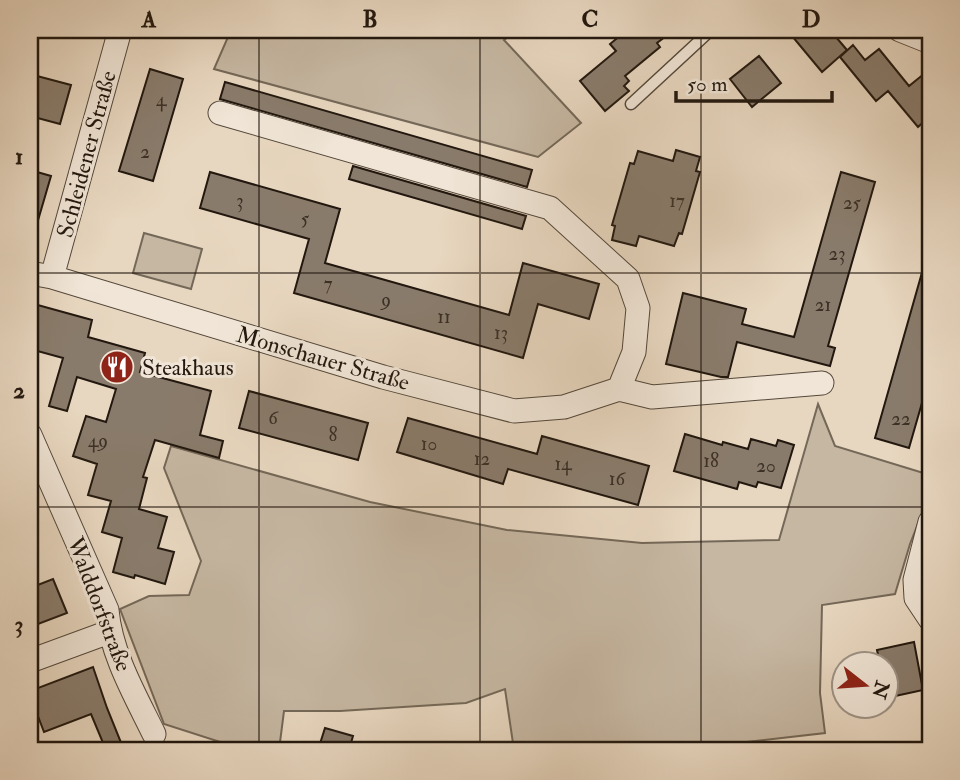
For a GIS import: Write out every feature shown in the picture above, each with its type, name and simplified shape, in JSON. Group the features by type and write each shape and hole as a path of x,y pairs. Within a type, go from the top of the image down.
{"street":[{"name":"Schleidener Straße","path":"41,275 120,30"},
{"path":"900,30 930,41"},
{"path":"220,113 550,208 628,279 638,307 634,352 619,389 652,397 822,383"},
{"name":"Monschauer Straße","path":"41,275 383,377 514,411 564,407 619,389"},
{"name":"Walddorfstraße","path":"30,435 107,610 109,632 154,734"},
{"path":"930,522 915,580 916,598 930,618"},
{"path":"30,661 109,632"}],"lane":[{"path":"631,104 711,30"}],"shaded area":[{"path":"231,30 517,30 504,40 581,123 538,157 214,69"},
{"path":"144,233 202,249 191,289 133,273"},
{"path":"818,404 835,446 930,475 930,493 910,544 895,594 822,605 820,693 825,733 676,750 514,750 505,689 466,703 340,711 284,711 279,750 245,750 164,724 120,609 149,596 189,595 201,561 164,468 171,446 370,502 507,530 642,543 779,540"}],"building":[{"path":"627,30 674,30 657,43 660,47 625,76 629,81 624,86 629,91 605,111 580,81 616,51 610,44"},
{"path":"787,30 830,30 847,50 822,72"},
{"path":"853,45 865,60 879,49 909,86 930,69 930,116 918,127 888,91 876,101 840,57"},
{"path":"759,56 781,83 752,107 730,79"},
{"path":"150,69 183,79 153,181 119,171"},
{"path":"37,76 71,85 60,124 30,116 30,103"},
{"path":"225,82 532,170 527,187 220,99"},
{"path":"676,150 700,157 696,171 700,172 682,234 679,233 674,246 639,236 636,246 612,240 615,226 612,225 630,163 634,164 638,151 673,161"},
{"path":"353,166 526,216 522,229 349,179"},
{"path":"30,170 51,176 34,234 30,234"},
{"path":"210,172 340,209 325,263 509,315 523,263 599,284 589,319 538,304 523,358 294,293 309,239 200,208"},
{"path":"841,172 875,182 828,346 835,348 830,366 737,342 728,377 666,364 683,293 746,309 742,324 794,337"},
{"path":"925,262 930,263 930,375 909,448 875,438"},
{"path":"34,304 92,320 88,337 145,353 140,372 211,391 200,435 223,441 219,458 155,440 143,477 147,478 139,509 167,517 158,548 174,552 165,584 113,572 122,538 102,532 111,501 88,495 97,464 73,456 86,416 106,422 116,389 77,377 67,411 49,406 63,358 30,349 30,318"},
{"path":"249,391 368,423 358,460 239,428"},
{"path":"408,418 537,454 542,436 649,466 638,505 508,469 503,484 397,452"},
{"path":"685,434 722,445 723,442 748,449 751,439 776,446 778,440 794,445 781,488 758,482 756,487 739,482 737,489 674,471"},
{"path":"53,579 67,613 30,627 30,588"},
{"path":"914,642 923,690 900,695 900,650 877,650"},
{"path":"93,667 124,750 106,750 91,714 44,732 36,711 30,691"},
{"path":"325,728 353,736 349,750 318,750"}],"place":[{"name":"Steakhaus","path":"117,367"}]}
